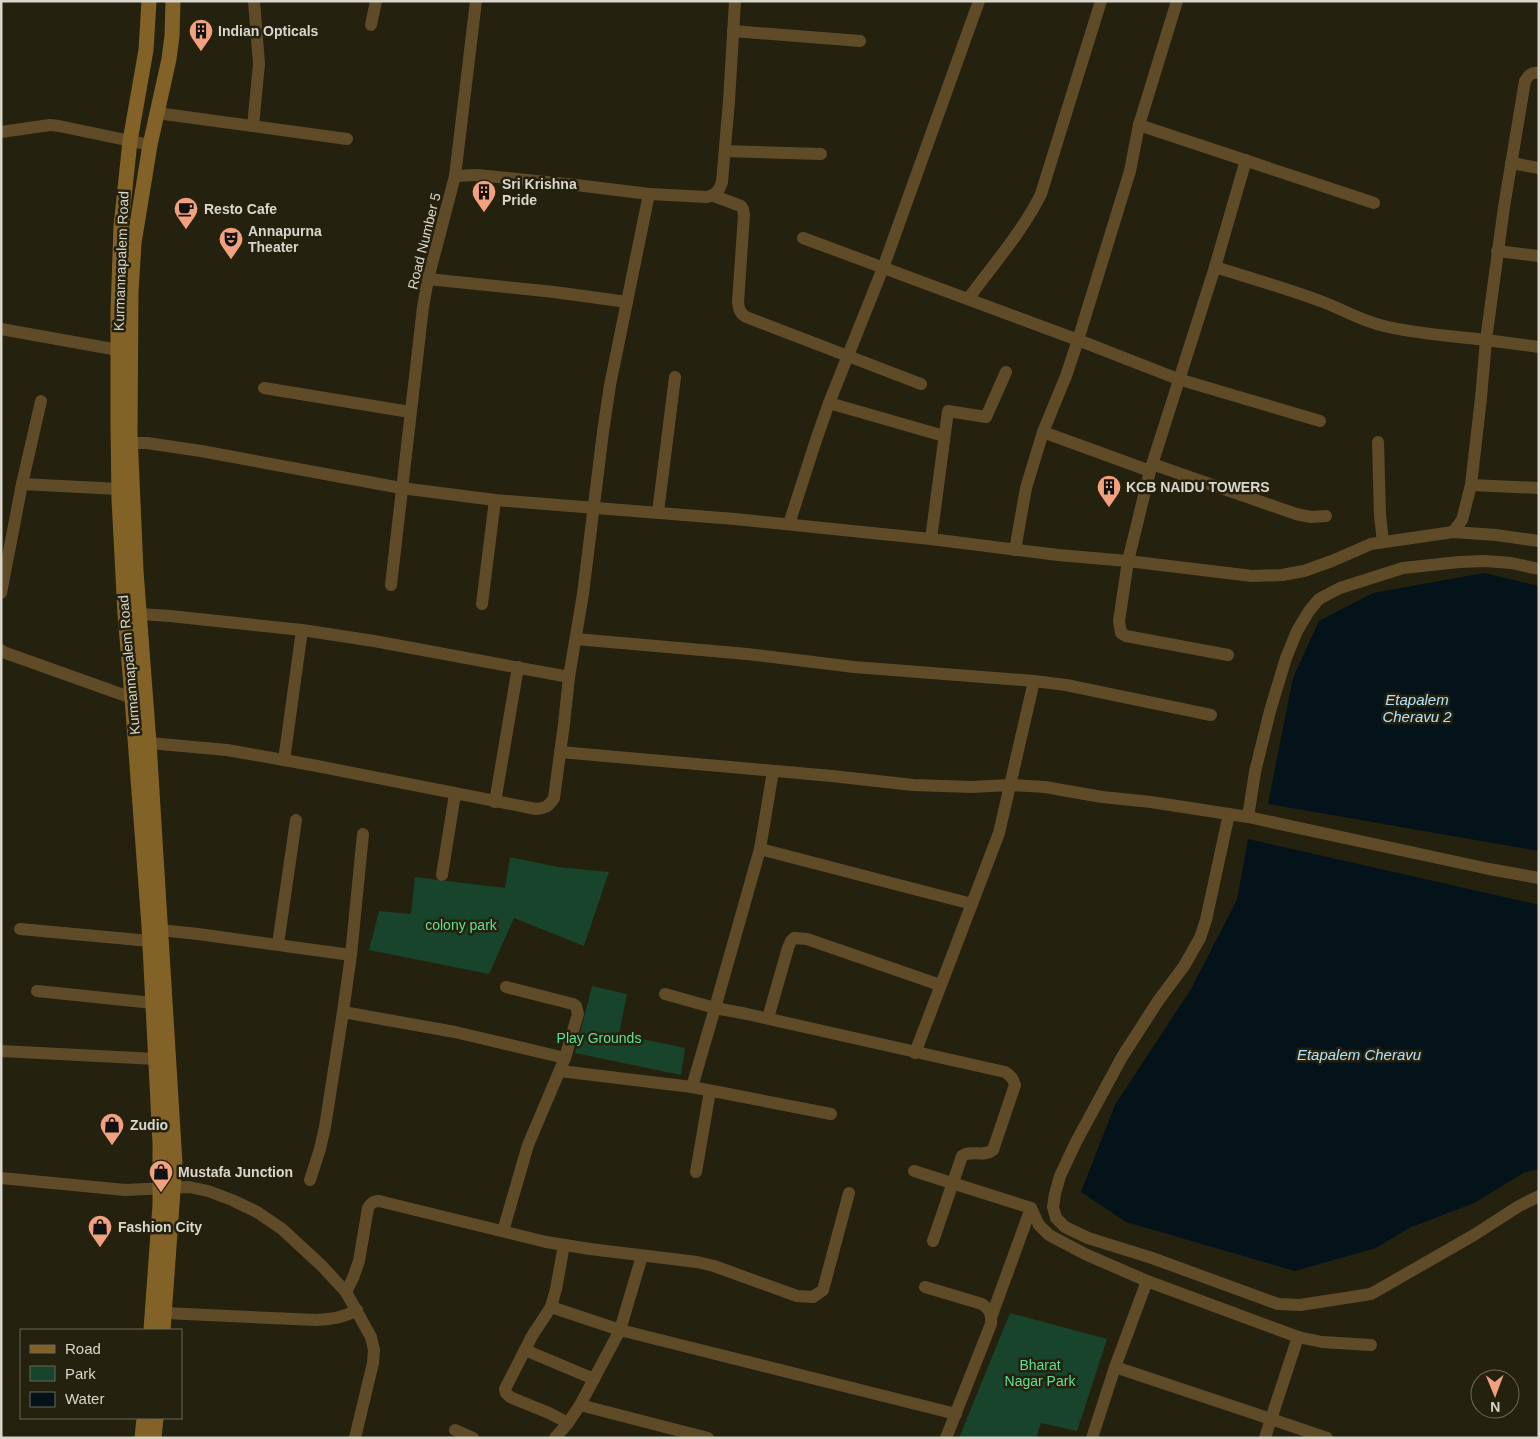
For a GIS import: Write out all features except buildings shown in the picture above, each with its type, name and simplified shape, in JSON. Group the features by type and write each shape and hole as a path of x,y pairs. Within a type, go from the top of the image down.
{"main road":[{"name":"Kurmannapalem Road","path":"149,1 146,50 130,141 121,226 118,350 119,489 125,614 155,935 153,1003 160,1144 167,1187 151,1329"},
{"path":"163,1329 167,1187 175,1163 155,935 149,743 136,571 130,443 131,292 134,243 150,145 169,58 173,1"},
{"path":"142,1438 144,1419"},
{"path":"154,1438 156,1419"}],"street":[{"path":"253,126 258,64 254,1"},
{"path":"371,25 376,1"},
{"name":"Road Number 5","path":"391,585 418,341 428,279 455,176 476,1"},
{"path":"455,176 477,175 576,184 649,194 707,198 714,196 722,182 735,1"},
{"path":"789,524 829,403 883,268 979,1"},
{"path":"968,300 1025,222 1041,194 1102,1"},
{"path":"1015,550 1026,488 1043,432 1066,376 1078,340 1130,171 1139,125 1177,1"},
{"path":"733,31 860,41"},
{"path":"1453,532 1462,520 1471,485 1486,340 1498,251 1526,81 1528,75 1533,72 1539,72"},
{"path":"157,113 347,139"},
{"path":"1,132 50,125 150,145"},
{"path":"1139,125 1374,203"},
{"path":"725,151 821,154"},
{"path":"1228,656 1126,636 1121,633 1119,621 1128,562 1151,467 1246,160"},
{"path":"1511,163 1539,168"},
{"path":"149,743 227,750 495,802 536,809 549,806 554,798 569,677 594,508 602,432 649,194"},
{"path":"714,196 741,206 744,209 738,302 741,314 921,384"},
{"path":"803,238 1178,379 1320,421"},
{"path":"1498,251 1539,256"},
{"path":"1214,267 1326,303 1383,326 1539,347"},
{"path":"428,279 554,292 627,302"},
{"path":"1,329 118,350"},
{"path":"930,539 948,412 986,418 1006,372"},
{"path":"658,512 674,377"},
{"path":"264,388 410,412"},
{"path":"1,593 22,484 41,400"},
{"path":"829,403 944,436"},
{"path":"1043,432 1296,514 1326,516"},
{"path":"1378,442 1380,515 1383,542"},
{"path":"130,443 201,452 401,488 495,500 789,524 1252,576 1282,575 1304,571 1371,544 1453,532 1539,541"},
{"path":"22,484 119,489"},
{"path":"1471,485 1539,488"},
{"path":"482,604 495,500"},
{"path":"1248,817 1254,772 1286,658 1297,631 1319,599 1340,588 1403,568 1486,561 1511,563 1539,570"},
{"path":"139,614 302,630 569,677"},
{"path":"284,760 302,630"},
{"path":"576,639 748,654 854,667 1034,681 1066,685 1211,715"},
{"path":"1,650 12,656 132,698"},
{"path":"495,802 518,667"},
{"path":"915,1053 999,833 1034,681"},
{"path":"560,752 913,785 1045,787 1102,797 1151,802 1248,817 1539,878"},
{"path":"692,1087 760,849 772,771"},
{"path":"442,875 455,794"},
{"path":"1229,814 1206,920 1200,938 1184,966 1158,1001 1122,1057 1076,1142 1060,1176 1055,1194 1053,1208 1056,1218 1065,1227 1088,1238 1152,1258 1278,1304 1300,1305 1371,1294 1539,1196"},
{"path":"278,944 296,820"},
{"path":"310,1180 320,1150 325,1126 352,955 363,834"},
{"path":"760,849 972,904"},
{"path":"20,929 155,935 278,944 352,955"},
{"path":"768,1018 788,948 794,938 807,939 940,985"},
{"path":"503,1231 528,1145 565,1058 578,1014 576,1006 573,1004 506,987"},
{"path":"38,991 153,1003"},
{"path":"665,994 715,1008 768,1018 1005,1072 1014,1080 1015,1084 993,1150 986,1154 970,1152 962,1156 933,1241"},
{"path":"343,1012 455,1032 565,1058"},
{"path":"1,1051 156,1059"},
{"path":"560,1071 692,1087 831,1114"},
{"path":"696,1172 710,1091"},
{"path":"914,1171 1031,1208 1039,1225 1050,1236 1085,1254 1147,1281 1298,1337 1322,1342 1371,1345"},
{"path":"1,1178 125,1190 189,1187 208,1191 257,1212 282,1229 322,1266 346,1292 371,1337 374,1350 373,1363 354,1438"},
{"path":"346,1292 360,1261 368,1208 371,1203 379,1200 564,1245 706,1264 797,1296 813,1297 823,1290 849,1193"},
{"path":"946,1438 991,1324 992,1315 1031,1208"},
{"path":"564,1245 551,1307 525,1350 505,1389 506,1394 510,1397 568,1423"},
{"path":"555,1438 580,1405 620,1330 642,1256"},
{"path":"1092,1438 1147,1281"},
{"path":"925,1288 982,1304 988,1308 992,1315"},
{"path":"551,1307 620,1330 956,1414"},
{"path":"164,1313 316,1320 335,1319 346,1316 356,1310"},
{"path":"1265,1438 1298,1337"},
{"path":"525,1350 594,1379"},
{"path":"1116,1367 1327,1438"},
{"path":"580,1405 708,1438"},
{"path":"456,1430 473,1438"}],"green space":[{"name":"colony park","path":"510,857 558,867 609,872 584,946 514,918 489,974 369,950 379,911 411,914 415,877 505,888"},
{"name":"Play Grounds","path":"592,986 627,994 619,1034 685,1048 681,1075 575,1053"},
{"name":"Bharat Nagar Park","path":"1010,1313 1107,1339 1077,1431 1041,1423 1036,1438 959,1438"}],"water":[{"name":"Etapalem Cheravu 2","path":"1484,573 1539,586 1539,851 1268,804 1293,678 1319,621 1373,593"},
{"name":"Etapalem Cheravu","path":"1248,839 1539,905 1539,1169 1525,1172 1474,1203 1409,1228 1376,1248 1295,1271 1126,1222 1081,1192 1115,1105 1191,989 1237,900"}],"place":[{"name":"Indian Opticals","path":"201,52"},
{"name":"Sri Krishna Pride","path":"484,213"},
{"name":"Resto Cafe","path":"186,230"},
{"name":"Annapurna Theater","path":"231,260"},
{"name":"KCB NAIDU TOWERS","path":"1109,508"},
{"name":"Zudio","path":"112,1146"},
{"name":"Mustafa Junction","path":"161,1193"},
{"name":"Fashion City","path":"100,1248"}]}
